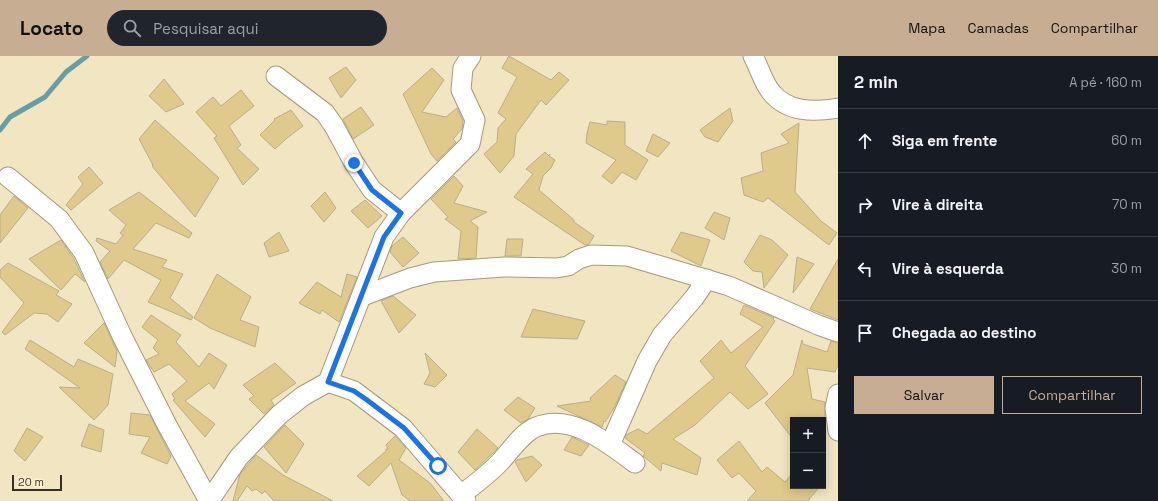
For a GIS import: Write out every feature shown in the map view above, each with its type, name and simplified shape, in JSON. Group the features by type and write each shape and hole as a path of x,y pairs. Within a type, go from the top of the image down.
{"street":[{"path":"8,178 59,219 84,253 122,336 167,425 209,501 239,457 279,415 303,396 328,382 363,296 384,237 401,213 470,144 475,120 461,90 463,68 471,56"},
{"path":"753,56 771,92 786,105 801,110 838,108"},
{"path":"276,76 325,113 334,126 354,163 372,190 401,213"},
{"path":"363,296 410,278 434,272 504,268 556,268 568,266 579,259 591,255 636,257 729,286 818,325 838,332"},
{"path":"610,445 647,361 658,342 694,298 707,279"},
{"path":"328,382 354,391 404,428 463,498 513,446 535,428 554,422 577,428 610,445 635,463"},
{"path":"838,394 835,408 838,431"}],"building":[{"path":"509,56 551,80 559,72 569,80 546,105 541,100 516,134 514,156 500,173 484,154 497,142 498,128 506,119 498,113 517,77 502,68"},
{"path":"346,67 356,80 341,98 329,78"},
{"path":"432,68 444,80 422,112 446,117 457,108 463,121 462,129 453,139 456,142 437,161 431,154 403,94"},
{"path":"164,79 184,104 166,112 149,96"},
{"path":"241,90 254,106 229,126 241,145 237,148 259,169 243,185 214,138 217,136 196,112 213,97 221,106"},
{"path":"361,107 374,125 353,139 343,119"},
{"path":"730,108 733,121 718,142 705,137 700,130"},
{"path":"291,110 303,126 275,149 260,135 275,120 274,119"},
{"path":"155,120 219,178 195,217 152,166 153,165 139,139"},
{"path":"607,121 625,122 625,145 648,160 636,180 622,172 612,184 602,176 616,160 586,143 590,122 607,125"},
{"path":"799,123 795,192 821,221 837,233 829,245 768,198 763,202 744,195 741,178 763,171 761,153 789,143 781,134"},
{"path":"653,134 670,143 658,157 646,151"},
{"path":"545,152 555,160 551,168 543,176 539,190 574,220 574,222 594,236 589,244 585,245 514,197 533,174 526,169"},
{"path":"89,167 103,183 71,210 66,205 83,184 78,177"},
{"path":"454,176 463,186 454,203 487,212 470,221 478,227 476,258 458,259 461,231 445,219 448,217 431,199"},
{"path":"139,192 192,233 189,238 156,223 133,249 167,260 162,267 183,274 170,298 193,317 191,320 148,302 161,280 124,260 108,279 100,262 110,251 96,241 97,238 116,244 123,235 120,233 126,225 109,210"},
{"path":"325,192 336,208 324,222 311,206"},
{"path":"14,196 28,208 0,243 0,215"},
{"path":"365,200 382,216 368,228 351,211"},
{"path":"714,212 730,218 724,240 705,228"},
{"path":"279,232 289,251 269,257 264,243"},
{"path":"681,232 710,240 701,266 671,251"},
{"path":"760,235 772,240 788,255 764,288 762,272 753,271 744,262"},
{"path":"403,237 419,253 403,267 390,252 392,246"},
{"path":"507,239 523,239 521,256 505,256"},
{"path":"61,240 74,259 85,282 75,274 61,290 29,259"},
{"path":"797,257 814,264 793,293"},
{"path":"838,259 838,320 810,309"},
{"path":"8,263 59,291 56,295 72,304 58,322 47,314 34,313 5,335 2,332 24,303 0,277 0,270"},
{"path":"217,274 251,297 240,320 259,327 255,347 210,328 194,318"},
{"path":"347,274 357,277 339,322 322,310 320,314 299,303 317,282 341,297"},
{"path":"393,296 416,315 399,333 381,301"},
{"path":"744,305 774,318 773,319 775,321 745,366 768,394 748,409 730,392 695,425 673,439 701,458 697,475 662,463 661,471 643,456 645,453 625,438 626,435 638,429 647,434 714,378 700,361 721,340 731,353 763,327 740,314"},
{"path":"533,309 585,321 577,339 521,337"},
{"path":"151,315 181,335 176,342 199,367 209,353 227,365 214,389 209,383 185,401 215,424 205,437 173,400 175,399 172,394 187,381 169,364 154,372 146,360 159,354 153,348 158,340 142,327"},
{"path":"104,323 117,351 115,367 84,343"},
{"path":"30,340 74,367 78,359 113,374 108,405 94,420 59,387 80,388 25,349"},
{"path":"802,340 803,344 827,352 831,341 838,343 838,365 835,372 807,368 812,399 825,402 825,417 790,417 790,435 765,403 793,375"},
{"path":"425,353 447,375 435,387 424,384 430,373"},
{"path":"275,363 296,383 271,400 274,405 264,414 249,399 254,396 243,385"},
{"path":"615,375 626,382 614,408 605,422 604,421 602,427 557,406 591,401 590,398"},
{"path":"518,397 535,408 528,419 521,423 504,410"},
{"path":"131,413 150,415 171,456 167,464 141,453 150,437 129,434"},
{"path":"89,424 104,430 101,452 81,446"},
{"path":"285,425 304,444 286,473 264,447"},
{"path":"27,428 43,437 25,461 14,451"},
{"path":"477,429 498,448 475,470 458,452"},
{"path":"395,436 406,448 399,460 430,483 444,501 410,501 402,495 391,463 369,486 357,476 386,451 386,449 388,449 386,445"},
{"path":"572,437 589,445 581,456 564,450"},
{"path":"739,441 762,472 767,467 785,482 790,476 790,489 818,489 808,501 747,501 756,491 739,473 732,478 717,460"},
{"path":"256,455 283,475 333,501 274,501 265,491 262,494 256,489 252,491 247,486 237,501 233,501 240,474"},
{"path":"532,456 542,465 526,482 515,462 517,460"}],"waterway":[{"path":"0,130 10,117 45,97 66,72 87,56"}],"route":[{"path":"354,163 372,190 401,213 384,237 363,296 342,344 328,382 354,391 404,428 438,466"}]}
